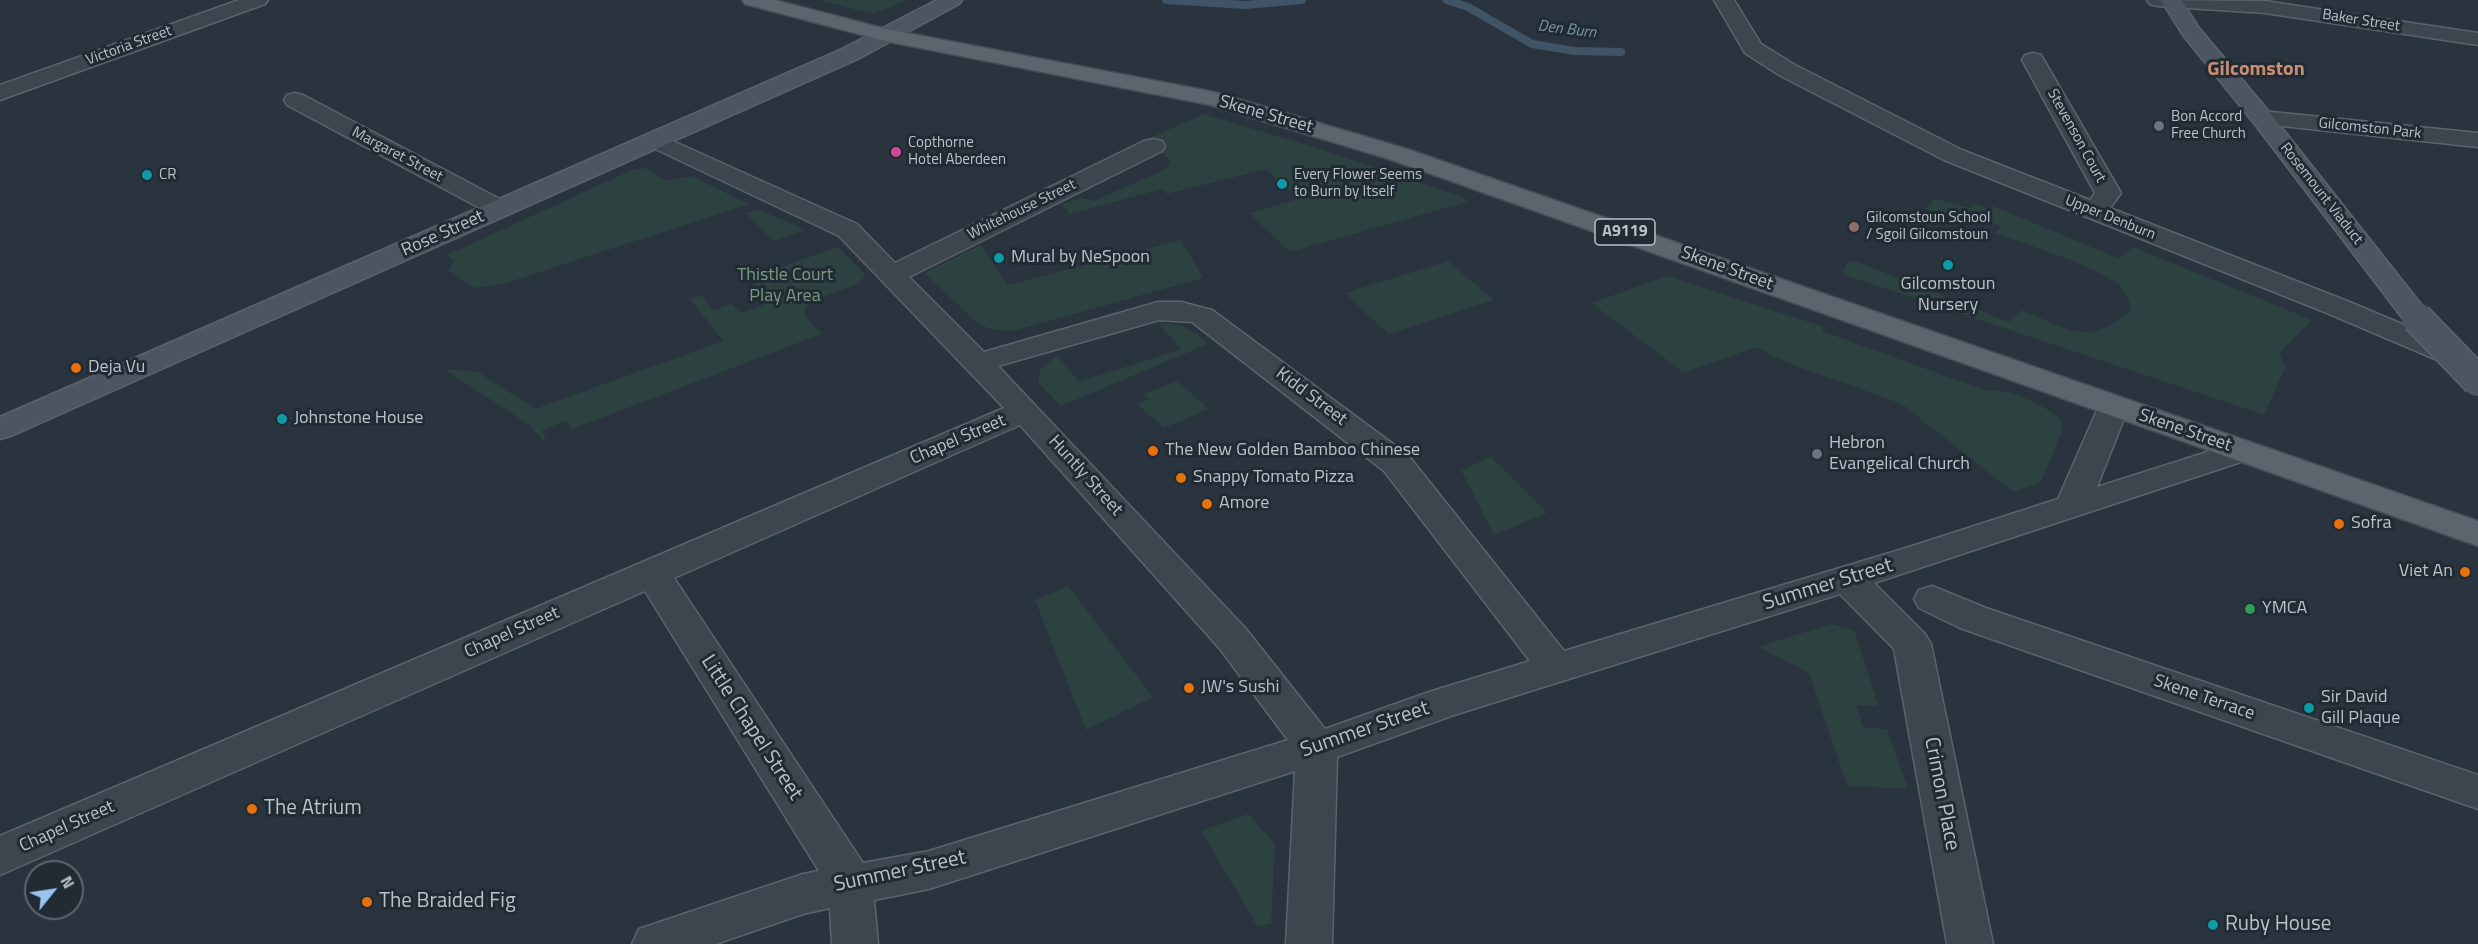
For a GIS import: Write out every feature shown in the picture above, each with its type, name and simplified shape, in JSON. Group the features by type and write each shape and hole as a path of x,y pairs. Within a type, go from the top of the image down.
{"main road":[{"name":"Skene Street","path":"752,0 885,35 1228,103 1467,177 2478,534"}],"street":[{"name":"Victoria Street","path":"0,93 258,0"},
{"name":"Rose Street","path":"0,429 850,54 952,0"},
{"name":"Upper Denburn","path":"1724,0 1753,48 1787,70 1953,155 2337,307 2478,367"},
{"name":"Baker Street","path":"2166,0 2265,7 2478,39"},
{"name":"Rosemount Viaduct","path":"2166,0 2262,118 2417,318 2478,381"},
{"name":"Stevenson Court","path":"2033,60 2108,193 2095,212"},
{"name":"Margaret Street","path":"295,100 500,209"},
{"name":"Gilcomston Park","path":"2262,118 2478,140"},
{"name":"Huntly Street","path":"655,140 848,230 1025,411 1233,639 1317,748"},
{"name":"Whitehouse Street","path":"892,274 1153,146"},
{"name":"Kidd Street","path":"977,363 1158,311 1181,310 1202,316 1396,463 1557,669"},
{"path":"2072,506 2113,406"},
{"name":"Chapel Street","path":"0,856 1025,411"},
{"name":"Summer Street","path":"655,944 772,903 850,883 929,870 1317,748 1443,703 1918,557 2242,451"},
{"path":"1845,579 1869,598 1912,644 1927,622 1932,599 1928,579 1918,557"},
{"name":"Little Chapel Street","path":"652,573 850,883"},
{"name":"Skene Terrace","path":"1932,599 1984,621 2478,792"},
{"name":"Crimon Place","path":"1912,644 1970,944"},
{"path":"1309,944 1317,748"},
{"path":"850,883 855,944"}],"green space":[{"path":"819,0 907,0 873,14"},
{"path":"1203,114 1317,148 1462,197 1467,202 1290,252 1249,213 1298,199 1266,169 1167,194 1162,189 1070,214 1062,204 1082,198 1094,201 1164,170 1170,164 1169,158 1155,150 1162,146 1148,139"},
{"path":"646,168 667,181 692,176 749,204 506,283 475,288 448,270 455,261 447,255 634,169"},
{"path":"1936,199 1969,208 1975,203 1990,209 1993,206 2118,258 2133,247 2312,320 2280,353 2285,368 2264,415 1842,274 1848,261 1855,261 2009,322 2021,310 2077,331 2089,332 2102,329 2131,311 2125,292 2110,279 2061,256 1995,233 2001,226 1963,212 1954,218 1925,209"},
{"path":"758,209 805,230 773,241 746,213"},
{"path":"1181,240 1203,278 1013,331 991,329 980,325 924,273 980,245 1008,285"},
{"name":"Thistle Court Play Area","path":"838,247 866,275 852,286 819,298 805,309 805,317 822,334 572,429 566,421 542,430 546,438 542,440 531,426 444,369 478,372 535,409 723,341 690,299 701,295 713,310 732,304 741,313 763,305 751,289 756,283 765,280 761,274"},
{"path":"1448,261 1494,300 1388,334 1345,293"},
{"path":"1668,276 1824,327 1822,331 1987,391 2006,392 2038,404 2063,422 2061,433 2041,482 2013,492 1902,404 1785,362 1756,347 1684,373 1591,303"},
{"path":"1158,323 1185,328 1208,344 1061,406 1038,383 1040,370 1057,355 1079,382 1181,349"},
{"path":"1177,381 1209,409 1164,428 1137,404 1149,399 1144,394"},
{"path":"1491,457 1547,513 1494,535 1461,470"},
{"path":"1068,586 1153,697 1086,730 1035,600"},
{"path":"1831,624 1854,630 1879,707 1857,705 1863,727 1887,729 1908,789 1847,786 1809,673 1758,647"},
{"path":"1248,814 1275,844 1271,924 1257,926 1201,831"}],"waterway":[{"name":"Den Burn","path":"1166,0 1246,5 1302,0"},
{"name":"Den Burn","path":"1447,0 1468,7 1532,44 1575,51 1621,52"}],"place":[{"name":"Bon Accord Free Church","path":"2159,126"},
{"name":"Copthorne Hotel Aberdeen","path":"896,152"},
{"name":"CR","path":"147,175"},
{"name":"Every Flower Seems to Burn by Itself","path":"1282,184"},
{"name":"Gilcomstoun School / Sgoil Gilcomstoun","path":"1854,227"},
{"name":"Mural by NeSpoon","path":"999,258"},
{"name":"Gilcomstoun Nursery","path":"1948,265"},
{"name":"Deja Vu","path":"76,368"},
{"name":"Johnstone House","path":"282,419"},
{"name":"The New Golden Bamboo Chinese","path":"1153,451"},
{"name":"Hebron Evangelical Church","path":"1817,454"},
{"name":"Snappy Tomato Pizza","path":"1181,478"},
{"name":"Amore","path":"1207,504"},
{"name":"Sofra","path":"2339,524"},
{"name":"Viet An","path":"2465,572"},
{"name":"YMCA","path":"2250,609"},
{"name":"JW's Sushi","path":"1189,688"},
{"name":"Sir David Gill Plaque","path":"2309,708"},
{"name":"The Atrium","path":"252,809"},
{"name":"The Braided Fig","path":"367,902"},
{"name":"Ruby House","path":"2213,925"}],"district":[{"name":"Gilcomston","path":"2256,70"}]}
